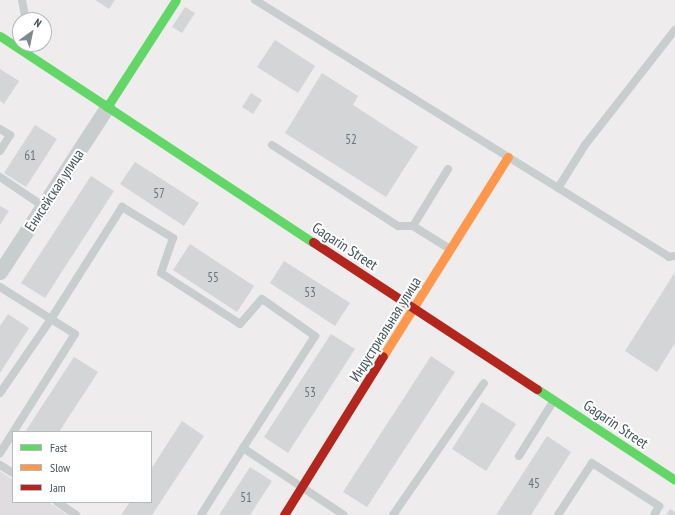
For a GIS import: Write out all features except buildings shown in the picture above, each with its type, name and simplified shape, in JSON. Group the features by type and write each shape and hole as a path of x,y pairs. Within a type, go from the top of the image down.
{"main road":[{"path":"107,107 176,0"},
{"name":"Gagarin Street","path":"0,36 675,480"},
{"name":"Индустриальная улица","path":"284,515 415,308 508,157"}],"street":[{"name":"Енисейская улица","path":"0,272 107,107"}],"lane":[{"path":"22,0 24,12"},
{"path":"255,0 669,257 675,256"},
{"path":"558,188 585,145 675,30"},
{"path":"33,52 34,58"},
{"path":"0,129 10,135 0,151"},
{"path":"272,144 398,226 413,226 451,250"},
{"path":"413,226 448,169"},
{"path":"0,177 43,206"},
{"path":"0,394 51,319 122,208 173,238 161,273 240,324 262,300 314,336 201,515"},
{"path":"0,287 75,334 14,431"},
{"path":"393,515 484,383"},
{"path":"519,456 554,399"},
{"path":"0,453 12,434"},
{"path":"243,448 344,515"},
{"path":"558,515 592,463 659,506 654,515"},
{"path":"0,465 12,472"},
{"path":"58,503 76,515"}],"shaded area":[{"path":"0,471 12,479 12,503 50,503 68,515 0,515"}],"traffic: fast":[{"path":"107,107 176,0"},
{"path":"0,36 313,242"},
{"path":"537,389 675,480"}],"traffic: slow":[{"path":"383,356 508,157"}],"traffic: jam":[{"path":"313,242 537,389"},
{"path":"284,515 383,356"}]}
